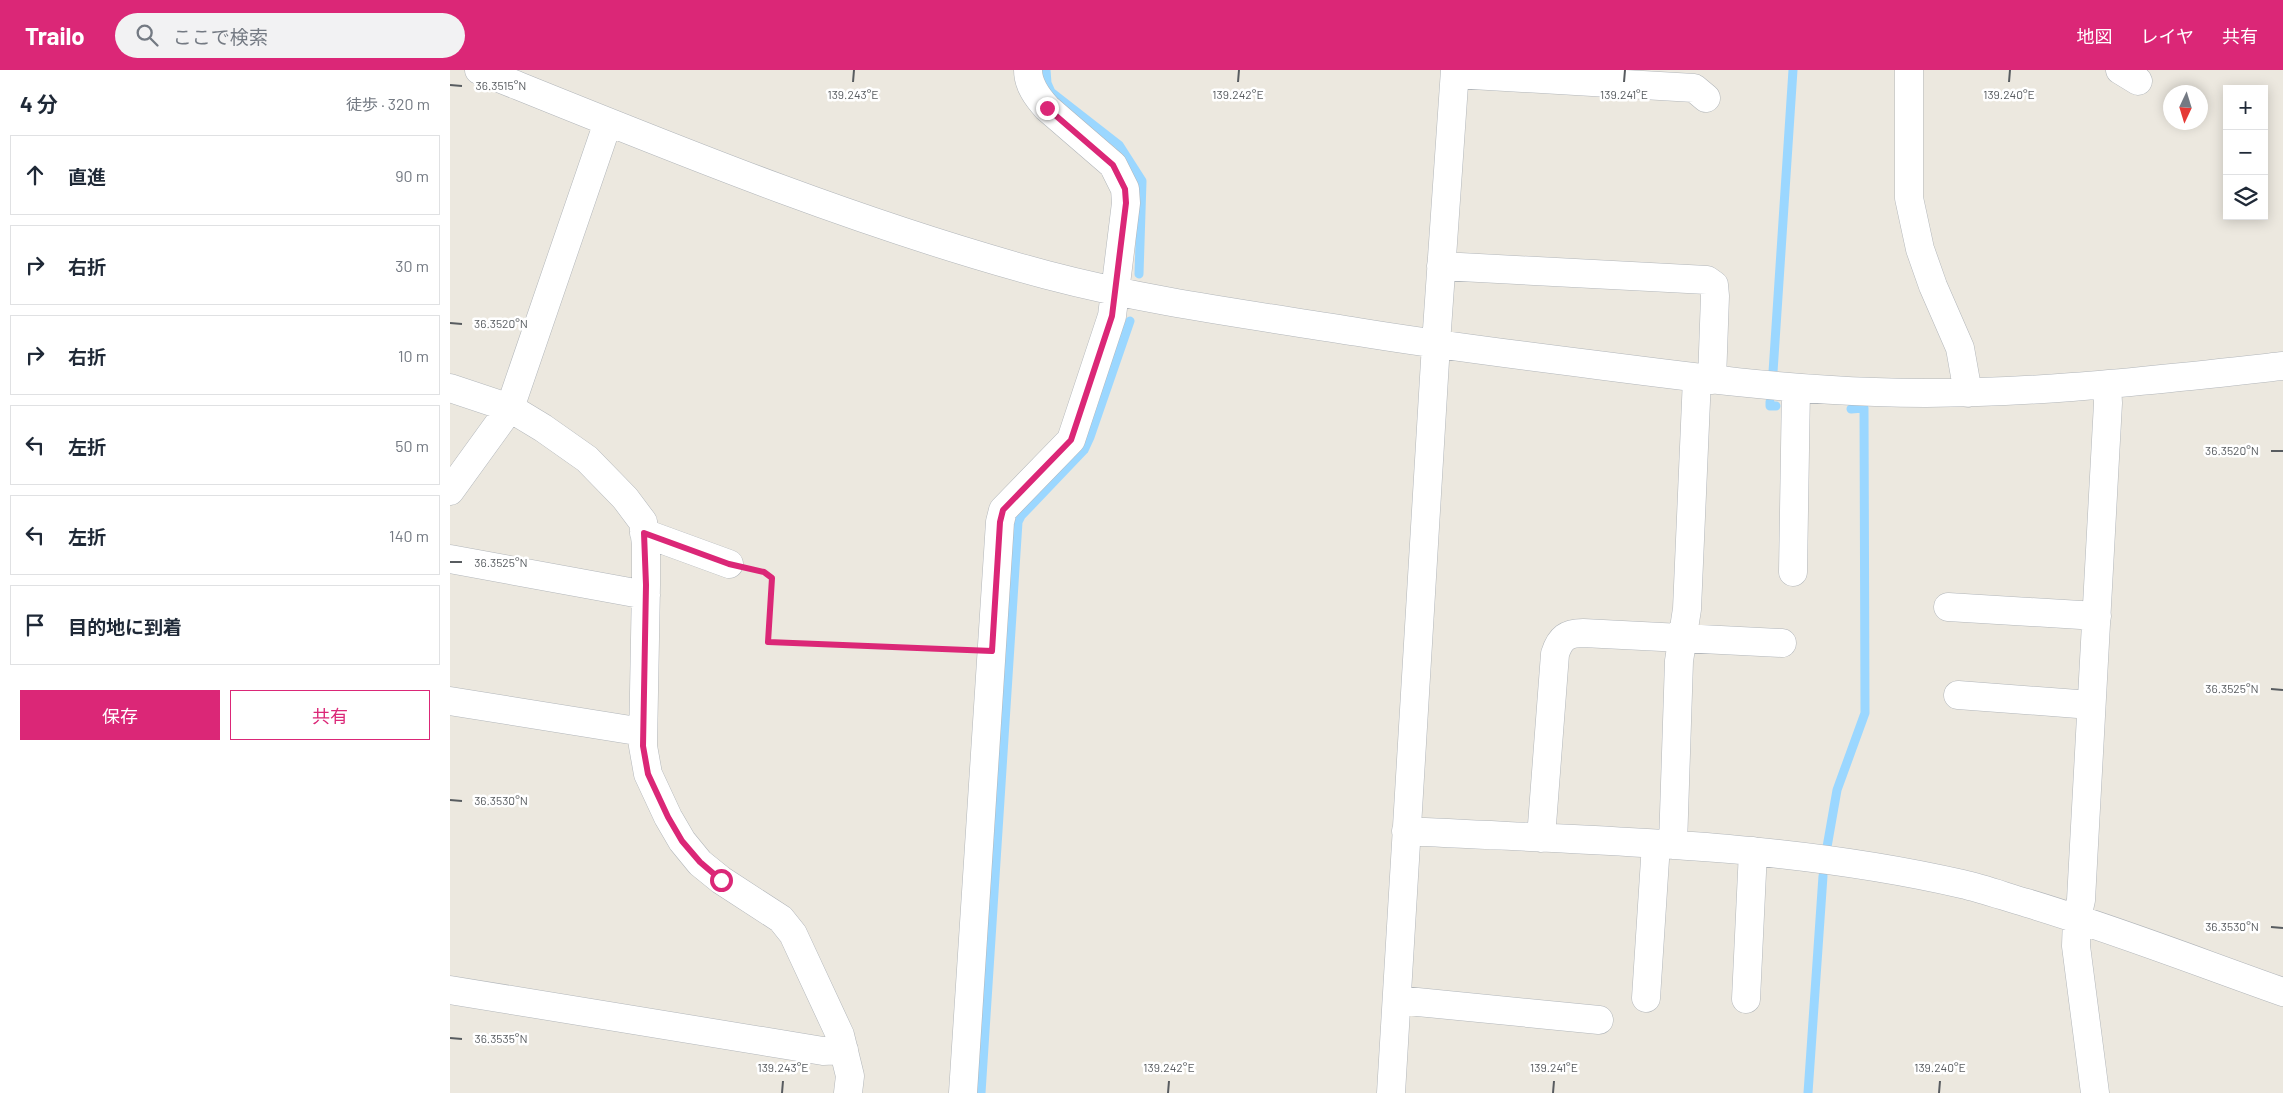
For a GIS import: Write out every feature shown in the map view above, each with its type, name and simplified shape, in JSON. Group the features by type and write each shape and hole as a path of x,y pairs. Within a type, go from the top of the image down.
{"street":[{"path":"479,70 608,122 922,238 1115,293 1193,307 1436,344 1704,379 1796,388 1877,392 1968,393 2107,385 2283,366"},
{"path":"963,1093 1000,522 1003,510 1071,440 1112,316 1126,203 1125,189 1113,165 1068,128 1038,98 1031,85 1028,70"},
{"path":"1909,70 1909,198 1920,249 1933,286 1960,348 1968,393"},
{"path":"1391,1093 1436,344 1455,72 1694,88 1706,98"},
{"path":"450,491 510,408 608,122"},
{"path":"1442,266 1707,280 1714,285 1715,296 1704,379 1687,609 1682,639 1665,845 1646,998"},
{"path":"2095,1093 2076,946 2077,918 2081,900 2097,616 2108,403 2107,385"},
{"path":"450,388 510,408 587,459 625,498 643,522 646,595 643,746 648,774 668,817 682,841 700,862 721,880 781,919 793,934 840,1035 850,1076 848,1093"},
{"path":"1793,572 1796,388"},
{"path":"644,533 729,564"},
{"path":"450,559 646,595"},
{"path":"1948,607 2097,616"},
{"path":"1541,838 1555,654 1558,644 1564,636 1573,633 1782,643"},
{"path":"1958,695 2091,705"},
{"path":"450,701 643,732"},
{"path":"1406,831 1753,851 1826,859 1964,884 2077,918 2283,992"},
{"path":"1746,1000 1753,851"},
{"path":"450,990 823,1051 844,1050"},
{"path":"1397,1000 1599,1020"}],"path":[{"path":"729,564 764,572 772,578 768,642 992,651"}],"waterway":[{"path":"1046,70 1047,83 1051,92 1119,145 1142,181 1139,274"},
{"path":"1773,372 1793,70"},
{"path":"981,1093 1018,522 1021,516 1084,450 1130,321"},
{"path":"1770,402 1770,406 1776,406"},
{"path":"1827,847 1837,790 1865,713 1864,408 1851,409"},
{"path":"1808,1093 1823,876"}],"route":[{"path":"721,880 700,862 682,841 668,817 648,774 643,746 646,585 646,544 644,533 729,564 764,572 772,578 768,642 992,651 1000,522 1003,510 1071,440 1112,316 1119,275 1126,203 1125,189 1120,176 1113,165 1047,108"}]}
